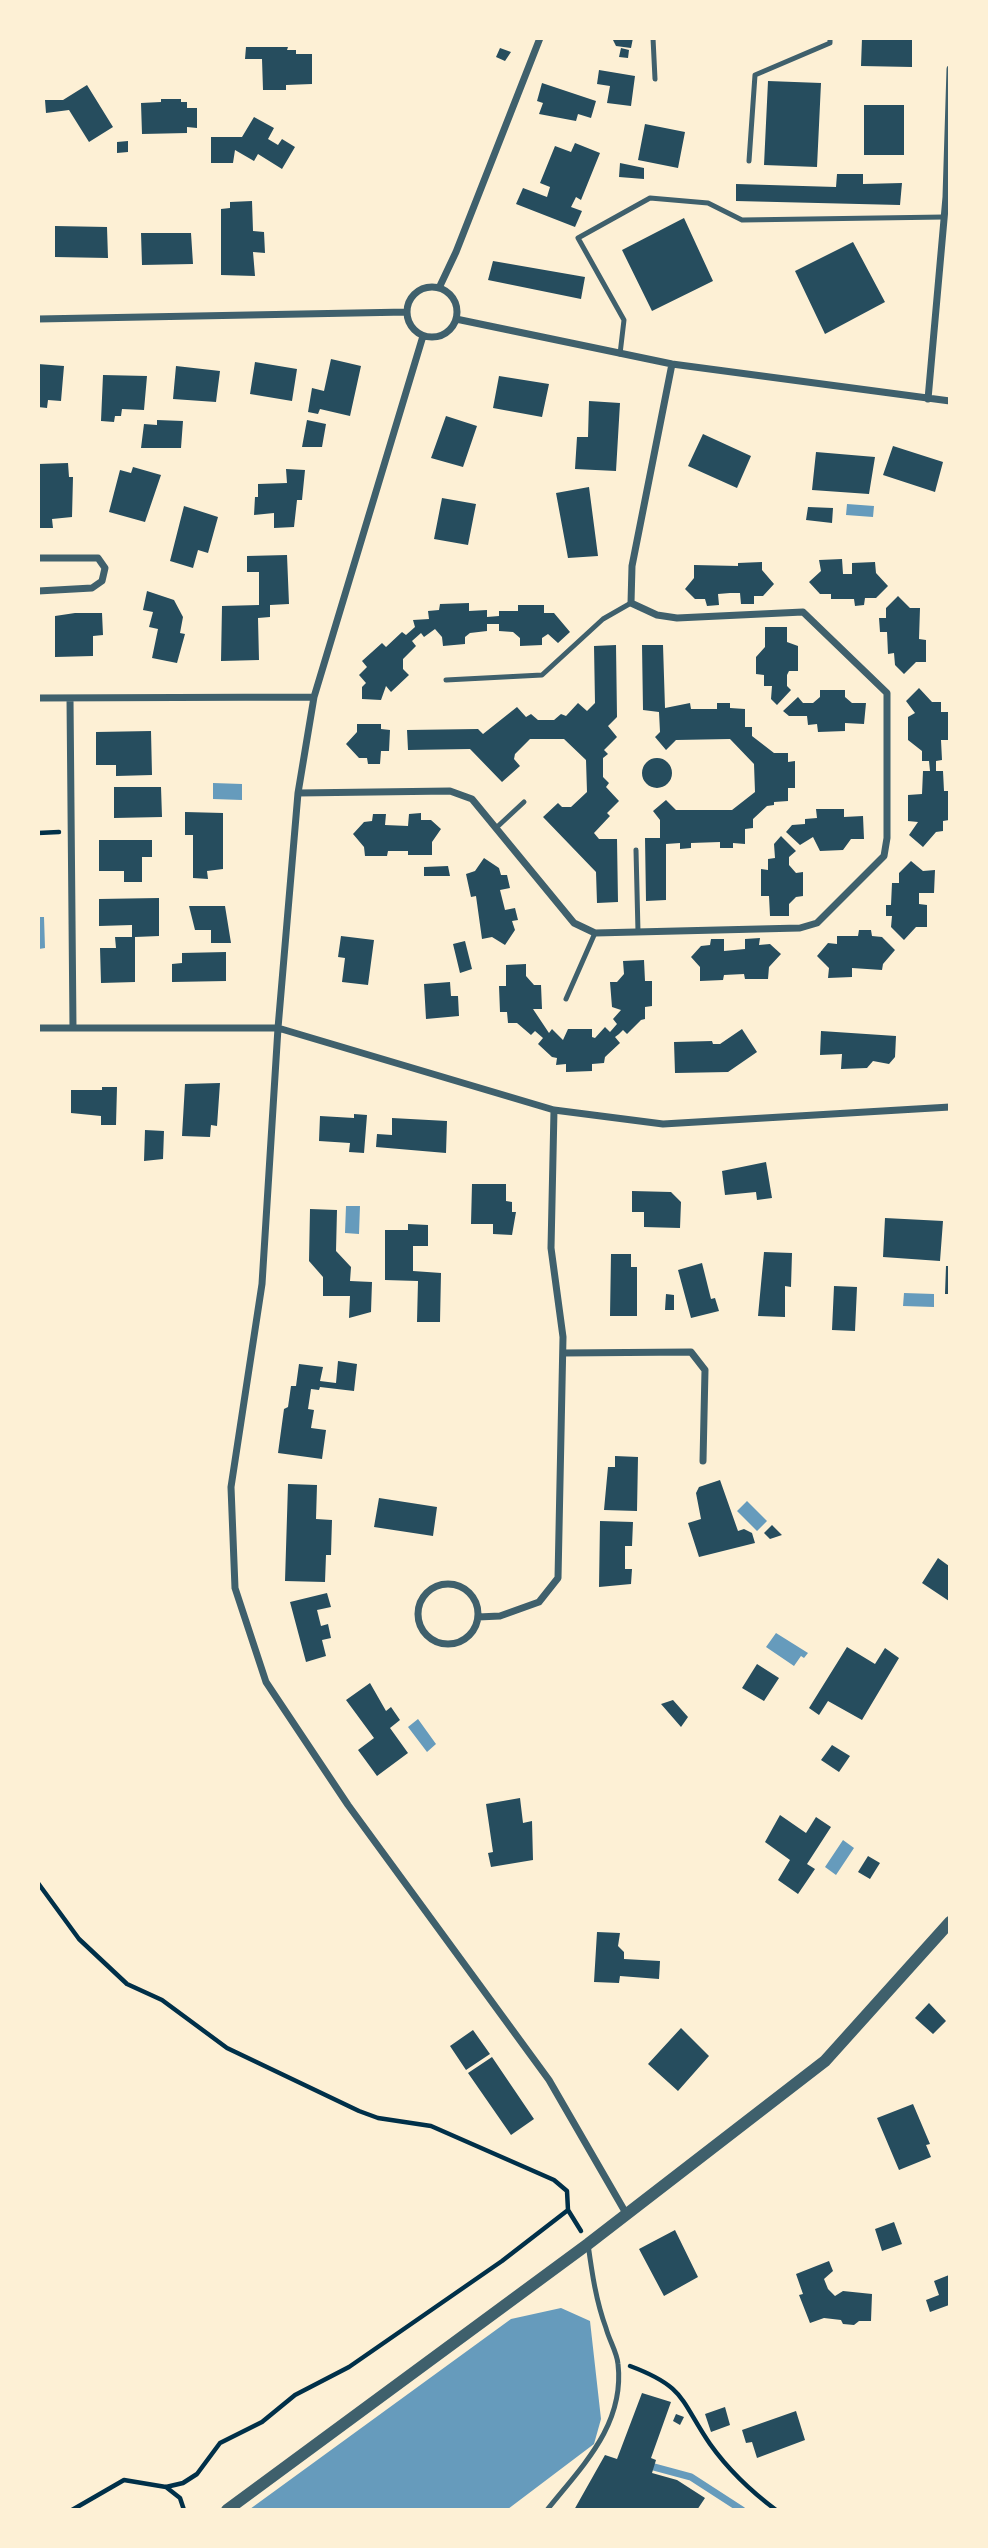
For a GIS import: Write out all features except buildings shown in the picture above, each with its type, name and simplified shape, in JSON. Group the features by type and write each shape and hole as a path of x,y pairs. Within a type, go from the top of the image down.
{"street":[{"path":"439,288 540,38"},
{"path":"928,399 944,216 948,197 950,69"},
{"path":"439,288 456,304 456,319 443,335 424,336 409,322 407,312 417,292 439,288"},
{"path":"38,319 407,312"},
{"path":"456,319 672,364 950,401"},
{"path":"424,336 314,697 298,793 278,1028 262,1284 231,1487 235,1588 266,1682 348,1805 549,2080 626,2215"},
{"path":"298,793 450,791 472,799 574,923 595,933 800,928 817,923 884,856 887,838 887,693 803,612 677,618 657,615 631,603 632,566 672,364"},
{"path":"38,558 87,555 98,558 105,568 102,581 92,589 38,591"},
{"path":"38,698 314,697"},
{"path":"70,698 73,1028"},
{"path":"38,1028 278,1028 554,1110 663,1124 950,1107"},
{"path":"478,1617 500,1616 539,1602 558,1578 563,1353 551,1248 554,1110"},
{"path":"563,1353 691,1352 705,1370 703,1461"},
{"path":"449,1584 467,1591 477,1607 478,1617 470,1636 461,1642 440,1644 422,1631 418,1609 429,1590 449,1584"},
{"path":"227,2510 588,2244 825,2060 950,1922"}],"lane":[{"path":"653,38 655,79"},
{"path":"749,161 755,75 830,43 830,38"},
{"path":"620,354 624,320 578,238 650,198 708,203 742,219 944,216"},
{"path":"446,680 542,675 603,619 631,603"},
{"path":"496,828 524,802"},
{"path":"636,850 638,932"},
{"path":"566,999 595,933"},
{"path":"547,2510 586,2465 606,2431 618,2387 618,2362 595,2291 588,2244"}],"path":[{"path":"38,1883 70,1929 118,1976 144,1994 162,2000 227,2048 359,2112 378,2118 431,2126 554,2180 567,2191 568,2210 588,2244"},
{"path":"72,2510 124,2480 166,2487 183,2483 197,2474 220,2443 262,2422 295,2395 349,2367 502,2261 568,2210"},
{"path":"618,2362 657,2376 685,2398 711,2445 734,2472 776,2510"},
{"path":"166,2487 180,2498 184,2510"}],"water":[{"path":"847,504 874,506 873,517 846,515"},
{"path":"213,783 242,784 242,800 213,799"},
{"path":"38,917 44,917 45,948 39,949"},
{"path":"346,1206 360,1206 359,1234 345,1233"},
{"path":"904,1293 934,1294 934,1307 903,1306"},
{"path":"747,1501 767,1521 757,1531 737,1511"},
{"path":"776,1633 808,1653 804,1658 801,1656 794,1666 766,1647"},
{"path":"418,1719 436,1744 427,1752 408,1727"},
{"path":"843,1840 854,1848 836,1875 825,1867"},
{"path":"561,2308 590,2321 601,2419 594,2444 508,2509 250,2509 511,2319"}],"waterway":[{"path":"654,2467 691,2477 742,2510"}]}
